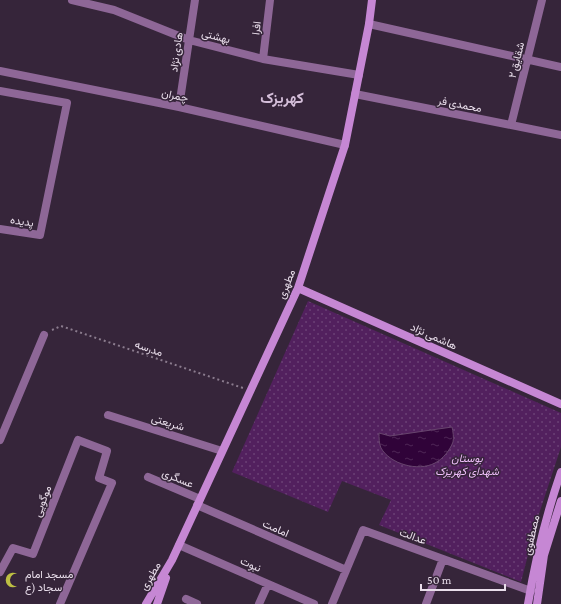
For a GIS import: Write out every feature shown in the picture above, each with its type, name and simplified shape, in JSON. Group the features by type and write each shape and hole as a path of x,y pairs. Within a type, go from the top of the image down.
{"street":[{"name":"بهشتی","path":"72,0 114,10 188,40 263,59 359,75"},
{"name":"هادی نژاد","path":"179,107 195,0"},
{"name":"افرا","path":"263,59 270,0"},
{"name":"مطهری","path":"146,604 172,560 298,288 345,145 369,24 372,0"},
{"name":"شقایق ۲","path":"511,125 542,0"},
{"path":"369,24 561,67"},
{"name":"چمران","path":"0,71 179,107 345,145"},
{"name":"پدیده","path":"0,91 67,103 40,235 0,229"},
{"name":"محمدی فر","path":"355,94 561,135"},
{"name":"هاشمی نژاد","path":"298,288 561,404"},
{"path":"0,440 44,334"},
{"name":"شریعتی","path":"108,415 222,451"},
{"name":"موگویی","path":"0,572 13,548 34,554 78,440 108,452 99,478 112,483 60,604"},
{"name":"مصطفوی","path":"528,604 538,550 547,513 561,472"},
{"name":"عسگری","path":"148,477 199,502"},
{"name":"مصطفوی","path":"537,604 544,555 561,501"},
{"name":"امامت","path":"199,502 346,570"},
{"name":"عدالت","path":"332,604 363,530 531,591"},
{"name":"نبوت","path":"179,545 314,604"},
{"path":"426,604 443,559"},
{"name":"مطهری","path":"157,604 172,560"},
{"path":"259,604 268,584"},
{"path":"186,599 197,604"}],"path":[{"name":"مدرسه","path":"44,334 61,326 250,390"}],"green space":[{"name":"بوستان شهدای کهریزک","path":"308,301 561,413 561,447 537,520 521,582 379,525 391,500 342,481 328,512 232,472"}],"water":[{"path":"452,427 453,442 450,448 441,459 428,466 421,467 405,465 398,462 385,454 380,445 379,433 390,436"}],"place":[{"name":"مسجد امام سجاد (ع","path":"13,580"}],"district":[{"name":"کهریزک","path":"282,98"}]}
